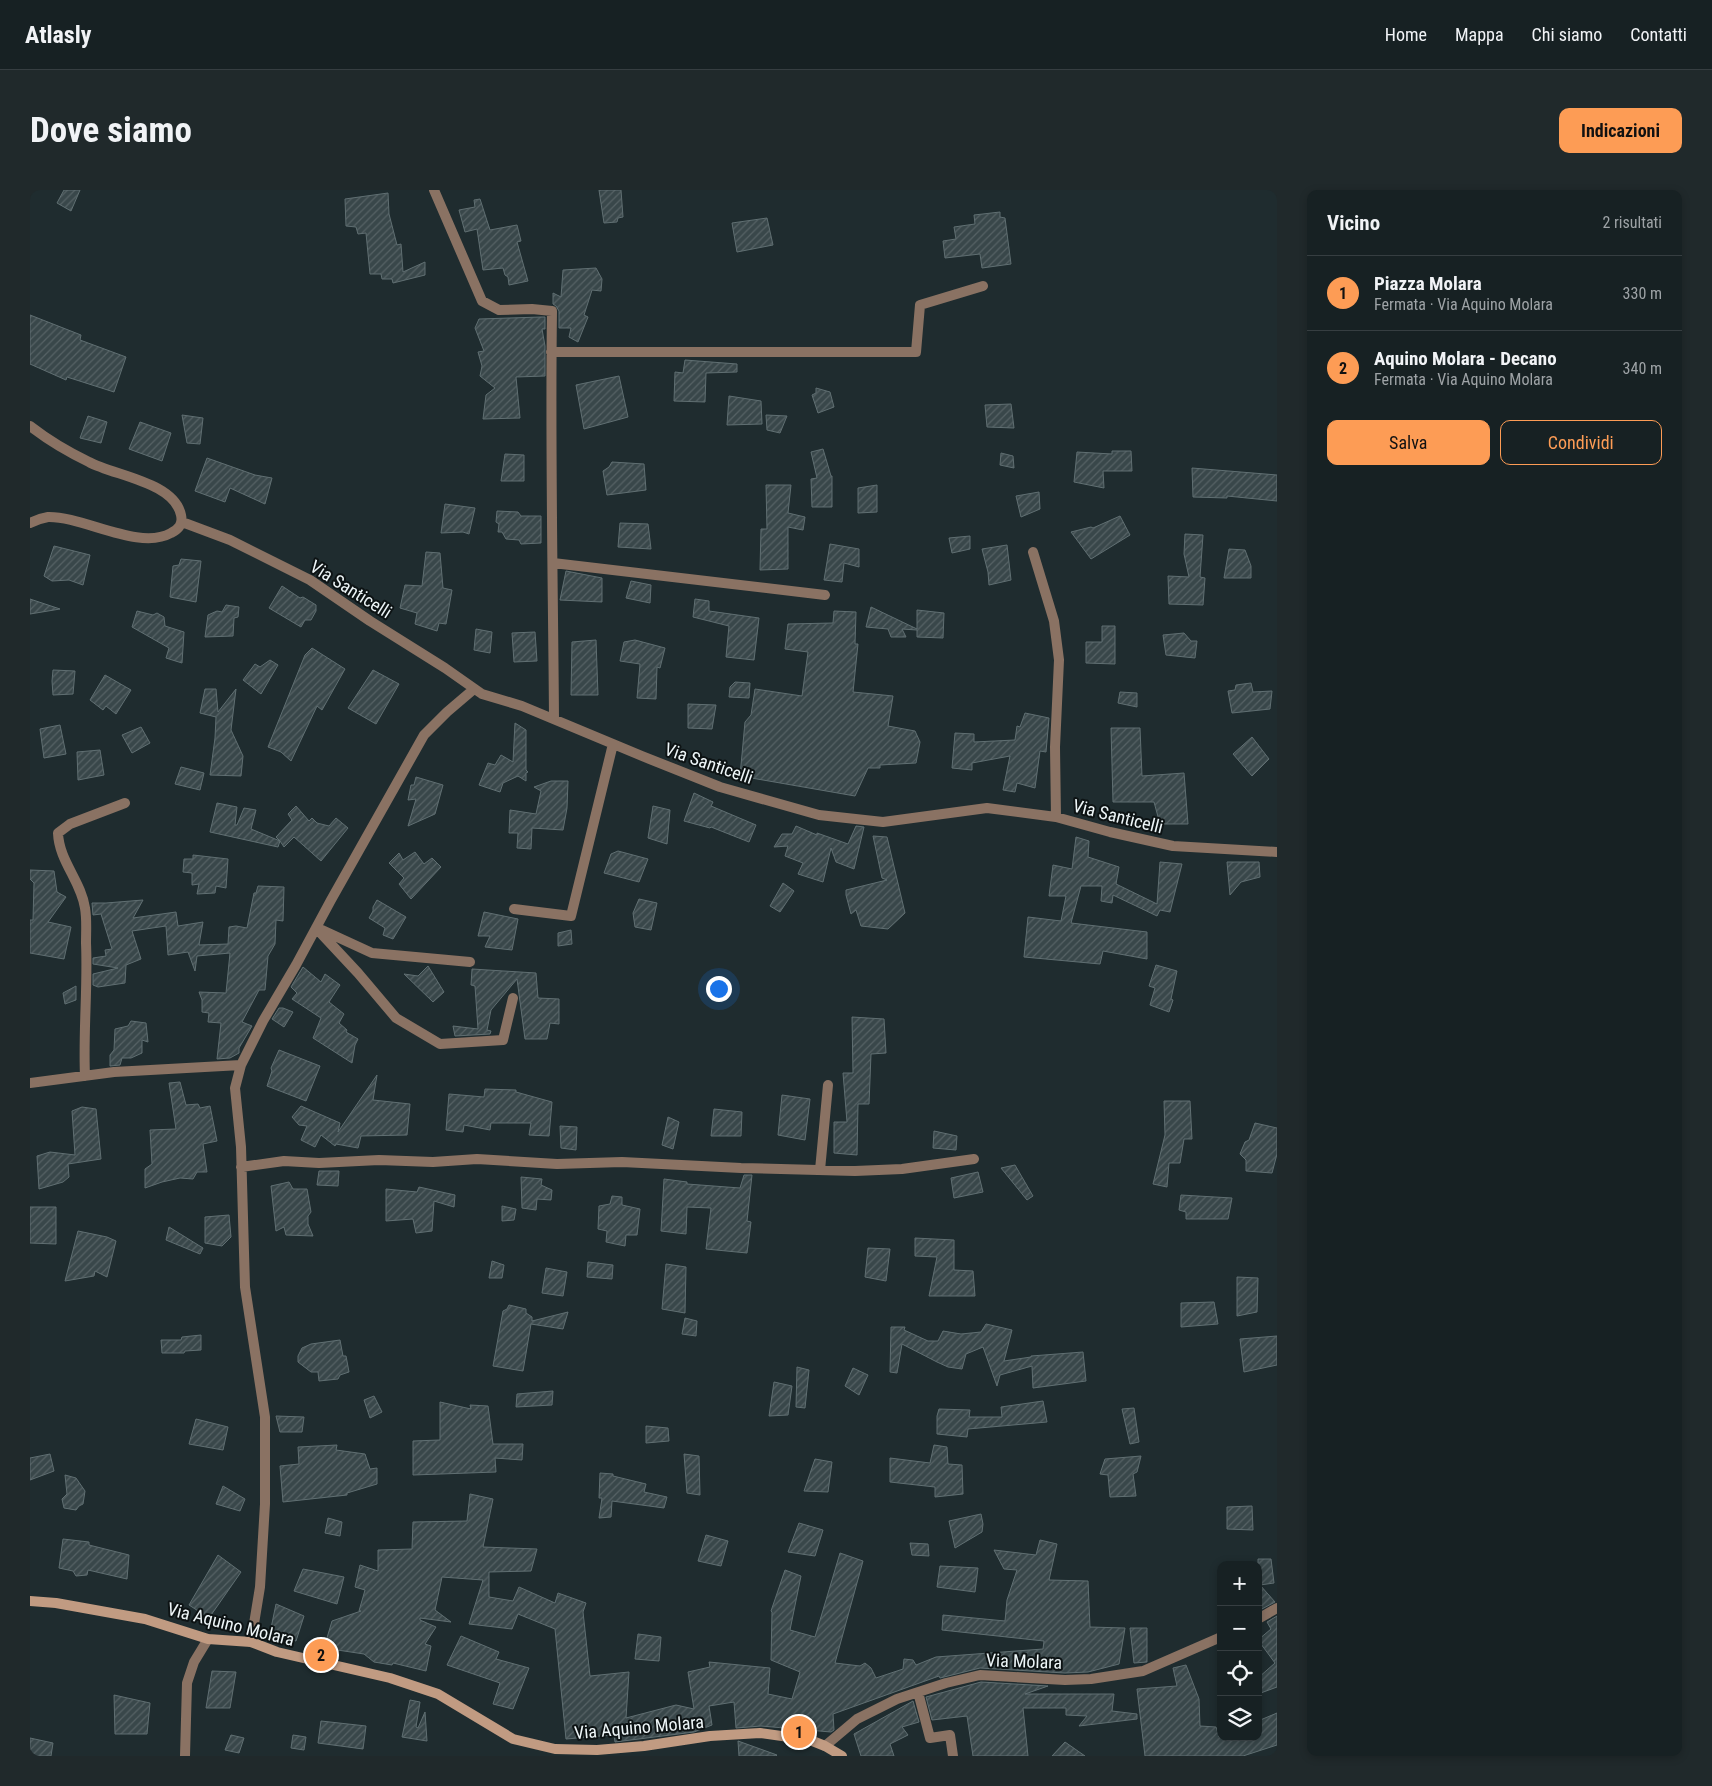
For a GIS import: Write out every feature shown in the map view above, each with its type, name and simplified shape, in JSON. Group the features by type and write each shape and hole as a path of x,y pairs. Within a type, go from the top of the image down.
{"street":[{"path":"434,190 482,301 499,310 532,309 552,311 550,441 554,718"},
{"path":"551,352 916,352 920,305 983,286"},
{"path":"30,426 54,443 88,462 160,488 176,504 181,513 182,522 180,527 166,536 153,538 138,537 62,518 48,517 30,523"},
{"name":"Via Santicelli","path":"182,522 230,540 310,580 482,694 554,718 720,787 819,815 883,822 987,808 1056,817 1110,832 1173,846 1277,852"},
{"path":"1033,552 1054,620 1059,660 1054,747 1056,817"},
{"path":"553,563 825,595"},
{"path":"251,1642 260,1587 264,1513 265,1417 245,1287 241,1167 235,1088 241,1065 263,1021 424,735 474,688"},
{"path":"514,909 571,916 613,744"},
{"path":"85,1076 87,956 85,907 79,887 58,843 58,833 70,824 125,802"},
{"path":"316,928 372,953 470,962"},
{"path":"316,928 396,1018 440,1044 503,1040 513,998"},
{"path":"30,1083 114,1072 241,1065"},
{"path":"820,1170 828,1085"},
{"path":"241,1167 284,1161 319,1163 378,1160 433,1162 477,1159 557,1164 622,1162 820,1170 902,1169 974,1159"},
{"name":"Via Aquino Molara","path":"30,1601 56,1603 145,1619 208,1638 251,1642 277,1652 390,1678 438,1694 513,1739 565,1753 644,1746 710,1736 760,1733 810,1740 825,1746"},
{"path":"1262,1617 1277,1608"},
{"path":"185,1756 187,1683 194,1662 208,1638"},
{"name":"Via Molara","path":"825,1746 858,1720 897,1699 946,1683 980,1675 1065,1680 1091,1679 1143,1671 1217,1638"},
{"path":"918,1692 930,1738 950,1735 953,1756"},
{"path":"825,1746 842,1756"}],"building":[{"path":"64,190 80,190 71,211 57,203"},
{"path":"599,190 621,190 623,217 618,218 617,222 604,223"},
{"path":"388,193 389,214 397,245 401,244 403,272 425,262 425,275 393,283 392,279 382,279 381,274 370,274 366,233 358,234 356,227 346,226 345,199"},
{"path":"480,199 490,230 517,225 521,241 517,242 528,281 509,285 508,277 505,275 503,268 483,270 477,229 465,232 459,210 475,207 474,200"},
{"path":"1000,212 1000,217 1005,218 1011,264 982,268 980,254 945,258 943,241 956,239 954,227 975,224 974,215"},
{"path":"767,218 773,245 737,252 732,223"},
{"path":"596,268 602,279 601,291 592,290 584,315 588,317 578,342 569,337 571,328 559,328 559,311 553,304 553,293 561,297 563,270"},
{"path":"30,315 81,335 80,340 126,357 114,392 67,377 66,380 30,364"},
{"path":"545,317 545,329 542,329 545,346 545,376 516,377 520,418 483,419 486,395 495,388 480,376 482,366 478,352 484,351 475,328 479,319"},
{"path":"685,360 737,364 737,372 706,373 705,402 674,401 675,372 683,373"},
{"path":"619,376 628,417 584,429 576,385"},
{"path":"816,388 830,392 834,407 818,413 812,395 816,393"},
{"path":"729,396 761,401 762,424 727,425"},
{"path":"1011,404 1014,428 987,427 985,405"},
{"path":"182,415 203,418 200,444 187,443"},
{"path":"766,415 787,416 780,433 767,430"},
{"path":"88,416 107,422 101,443 80,438"},
{"path":"140,422 171,433 162,461 129,449"},
{"path":"823,449 832,476 832,507 812,507 811,479 817,478 811,452"},
{"path":"1112,451 1131,451 1132,471 1103,471 1104,488 1074,482 1077,452 1112,454"},
{"path":"1001,453 1013,456 1014,468 1000,465"},
{"path":"505,454 524,455 524,481 501,481"},
{"path":"207,458 255,475 272,478 265,504 230,488 225,502 195,491"},
{"path":"612,462 644,464 646,490 607,495 603,471"},
{"path":"1192,468 1277,475 1277,501 1227,496 1227,498 1193,497"},
{"path":"766,485 791,485 788,513 805,517 803,530 788,527 788,569 760,570 761,529 767,529"},
{"path":"877,485 877,512 858,513 858,488"},
{"path":"1039,492 1040,509 1021,517 1016,496"},
{"path":"445,504 475,508 469,534 463,532 441,533"},
{"path":"497,511 518,512 521,516 541,516 541,543 521,544 519,540 506,539 502,532 498,532 499,524 496,522"},
{"path":"1120,516 1130,535 1091,559 1071,532 1093,528"},
{"path":"620,523 648,524 651,549 618,547"},
{"path":"1185,534 1203,535 1200,577 1205,578 1203,605 1169,604 1168,576 1189,577 1184,554"},
{"path":"970,536 970,549 952,553 949,538"},
{"path":"830,544 859,549 859,567 844,563 842,582 824,580"},
{"path":"1007,545 1011,580 989,585 982,549"},
{"path":"54,546 90,555 83,585 69,580 52,581 44,576"},
{"path":"1229,549 1245,550 1251,566 1251,578 1224,578"},
{"path":"426,552 440,553 443,588 452,590 446,624 439,623 437,631 415,624 417,613 400,608 405,585 422,586"},
{"path":"181,559 201,561 196,602 170,597 173,566 179,565"},
{"path":"566,571 602,578 602,602 560,600"},
{"path":"631,581 651,585 650,603 626,598"},
{"path":"282,586 300,598 303,597 316,605 316,611 311,620 305,620 301,627 269,608"},
{"path":"30,599 60,609 30,614"},
{"path":"695,599 709,601 709,611 759,618 754,660 726,657 729,626 693,617"},
{"path":"226,605 239,607 238,617 234,618 233,636 205,637 208,615 217,611 222,612"},
{"path":"871,607 917,629 917,610 944,613 943,638 917,637 917,630 902,629 906,637 891,637 888,629 866,627"},
{"path":"137,611 153,615 157,613 164,617 165,626 184,632 182,663 166,658 169,648 132,627"},
{"path":"834,611 856,612 855,644 858,644 853,692 893,696 888,726 915,731 920,742 916,763 880,765 880,768 868,768 855,796 740,776 745,722 751,715 755,689 802,696 808,652 785,649 788,624 833,623"},
{"path":"1102,626 1115,626 1115,664 1086,663 1086,642 1102,642"},
{"path":"476,629 492,632 490,653 474,650"},
{"path":"535,632 537,661 514,662 512,633"},
{"path":"1184,633 1191,641 1197,641 1195,658 1166,655 1163,635"},
{"path":"596,640 598,695 571,695 572,642"},
{"path":"635,640 665,648 660,668 657,667 656,699 637,698 640,664 620,661 624,642"},
{"path":"312,648 345,669 322,710 317,706 291,761 281,752 268,747 305,655"},
{"path":"270,660 278,665 261,694 243,680 255,664 260,667"},
{"path":"53,670 75,671 73,694 53,695"},
{"path":"373,670 399,684 376,724 348,708"},
{"path":"105,675 131,690 116,714 106,706 103,710 90,700"},
{"path":"735,682 750,683 749,698 729,697 730,687"},
{"path":"1251,683 1253,692 1272,691 1270,709 1232,713 1228,691 1235,690 1236,685"},
{"path":"205,689 216,689 218,712 236,689 231,730 243,756 241,776 210,775 216,717 200,713"},
{"path":"1120,692 1137,693 1137,707 1118,703"},
{"path":"688,704 716,705 712,729 688,728"},
{"path":"1025,713 1049,718 1046,752 1040,751 1035,788 1017,783 1015,792 1003,790 1010,756 972,763 972,770 952,768 955,733 974,734 974,742 1015,740 1017,726 1020,727"},
{"path":"515,723 526,730 526,770 528,772 526,773 526,781 518,776 503,783 500,792 479,785 488,763 495,765 501,755 513,762"},
{"path":"60,725 66,754 44,758 40,729"},
{"path":"141,727 150,743 132,753 122,735"},
{"path":"1111,728 1140,728 1142,776 1184,773 1188,824 1160,824 1154,802 1113,802"},
{"path":"1252,737 1269,759 1252,776 1233,754"},
{"path":"100,750 104,775 78,780 77,752"},
{"path":"181,767 204,773 200,790 175,784"},
{"path":"416,777 443,785 435,814 408,826 416,799 408,800 411,785 414,785"},
{"path":"551,781 568,781 567,808 563,830 532,828 531,849 517,848 518,833 509,833 510,810 536,814 541,791 534,787"},
{"path":"694,793 713,802 711,806 756,825 749,842 711,827 684,821"},
{"path":"217,803 237,807 235,825 237,825 244,808 256,810 251,829 280,841 278,847 210,832"},
{"path":"296,806 309,821 312,818 317,823 329,826 336,818 348,828 321,861 294,837 284,847 276,837 292,820 288,814"},
{"path":"653,806 670,810 667,844 648,838"},
{"path":"796,826 817,835 817,833 848,844 856,826 864,827 854,869 836,862 831,848 823,882 798,874 803,863 785,856 788,846 774,847 782,834 792,834"},
{"path":"873,836 887,837 905,913 888,929 861,926 856,910 851,914 846,895 846,890 887,880 882,878"},
{"path":"1076,837 1089,841 1088,857 1119,867 1116,884 1157,904 1160,862 1182,864 1170,912 1160,910 1157,916 1113,895 1112,903 1101,901 1102,886 1081,886 1071,923 1147,932 1147,959 1103,951 1100,964 1024,957 1028,917 1061,921 1066,896 1049,896 1053,865 1072,869"},
{"path":"618,851 648,859 639,882 604,873 611,854"},
{"path":"415,852 424,864 432,858 441,867 411,899 399,884 404,878 389,863 399,853 403,860"},
{"path":"193,855 228,859 226,888 216,886 215,893 197,894 199,884 192,885 192,873 183,872 184,859 193,859"},
{"path":"1227,862 1259,862 1260,877 1241,882 1230,895"},
{"path":"30,870 54,871 57,892 66,897 48,922 71,927 64,959 30,953 30,920 33,920 34,883 30,879"},
{"path":"783,883 794,891 780,912 770,906"},
{"path":"258,886 284,887 283,921 276,920 275,944 268,956 265,990 259,990 242,1022 252,1026 239,1048 239,1053 230,1058 217,1059 221,1023 208,1022 209,1013 202,1012 202,1000 199,992 226,993 230,953 197,956 195,971 188,952 168,955 166,926 132,931 141,959 126,965 125,983 98,987 93,985 93,974 118,968 93,964 93,958 106,956 105,950 112,949 101,914 93,915 92,903 143,900 133,918 176,912 178,926 203,922 199,945 228,944 229,927 247,928 254,893 256,893"},
{"path":"639,899 657,903 651,930 635,927 633,913"},
{"path":"377,900 406,917 393,939 383,935 385,928 369,918"},
{"path":"484,912 518,919 512,950 485,947 490,936 478,936"},
{"path":"571,930 572,944 558,946 558,933"},
{"path":"1156,965 1177,971 1171,999 1173,1000 1169,1012 1150,1005 1155,988 1149,986"},
{"path":"428,966 444,992 433,1002 404,974 418,976"},
{"path":"303,967 321,982 325,974 340,985 329,1002 344,1014 339,1023 347,1030 346,1032 358,1039 352,1063 313,1038 321,1018 292,999 297,993 291,987"},
{"path":"472,969 536,973 538,998 559,999 559,1024 550,1023 547,1039 525,1039 517,979 491,1010 487,1030 491,1031 490,1034 455,1036 453,1026 478,1029 475,986 471,985"},
{"path":"76,986 76,1000 65,1004 63,993"},
{"path":"279,1008 293,1012 284,1027 272,1019"},
{"path":"852,1017 884,1019 886,1053 871,1054 869,1104 858,1104 857,1155 834,1153 834,1122 847,1122 843,1073 853,1073"},
{"path":"131,1021 146,1023 148,1042 142,1040 142,1053 131,1058 122,1058 120,1065 110,1066 110,1055 114,1050 115,1029 128,1026"},
{"path":"279,1050 320,1066 306,1101 267,1086 272,1071 271,1068"},
{"path":"377,1075 373,1100 410,1104 407,1135 361,1136 358,1148 336,1144 335,1146 321,1135 315,1147 301,1140 307,1126 299,1125 292,1117 301,1106 340,1123 338,1132"},
{"path":"180,1082 186,1105 198,1104 200,1108 210,1106 217,1141 203,1144 207,1172 197,1172 193,1179 180,1178 145,1188 145,1169 152,1164 150,1130 176,1129 169,1083"},
{"path":"485,1089 516,1090 516,1092 552,1102 549,1136 529,1135 531,1123 491,1123 490,1130 464,1125 463,1132 446,1130 449,1094 484,1097"},
{"path":"782,1095 810,1099 805,1140 778,1135"},
{"path":"1164,1101 1190,1101 1192,1139 1184,1139 1180,1163 1169,1163 1167,1187 1153,1184 1165,1135"},
{"path":"82,1107 96,1109 101,1159 68,1164 69,1177 63,1182 39,1189 37,1156 50,1152 75,1155 72,1111"},
{"path":"714,1109 742,1112 741,1136 711,1136"},
{"path":"668,1117 679,1122 673,1149 662,1145"},
{"path":"1255,1123 1277,1128 1277,1154 1272,1173 1246,1171 1246,1160 1240,1154 1245,1142 1249,1140"},
{"path":"560,1126 577,1127 576,1150 561,1148"},
{"path":"934,1131 957,1136 956,1150 933,1148"},
{"path":"1015,1165 1033,1196 1027,1200 1001,1168"},
{"path":"319,1171 339,1171 338,1186 317,1185"},
{"path":"978,1172 983,1192 954,1198 951,1178"},
{"path":"744,1175 752,1175 747,1221 751,1222 747,1253 706,1249 711,1208 687,1207 686,1234 661,1231 664,1179 687,1182 687,1184 740,1188"},
{"path":"521,1177 542,1179 541,1185 552,1190 551,1200 537,1199 536,1210 522,1208"},
{"path":"289,1182 293,1189 307,1189 311,1212 308,1216 308,1224 313,1236 286,1235 284,1227 276,1231 271,1186"},
{"path":"419,1187 455,1195 454,1207 434,1201 432,1231 416,1233 413,1219 386,1221 386,1189 417,1192"},
{"path":"1181,1195 1232,1198 1228,1219 1186,1219 1186,1212 1179,1210"},
{"path":"612,1196 622,1197 622,1205 640,1209 637,1235 626,1235 625,1246 606,1242 607,1231 598,1229 599,1206 610,1204"},
{"path":"502,1206 516,1209 514,1220 502,1221"},
{"path":"30,1207 56,1207 56,1244 30,1243"},
{"path":"229,1215 231,1237 222,1246 205,1243 205,1217"},
{"path":"169,1227 203,1248 200,1254 166,1240"},
{"path":"78,1231 107,1237 116,1241 107,1277 95,1271 94,1276 65,1281"},
{"path":"915,1238 954,1240 954,1270 973,1271 975,1296 929,1296 937,1257 915,1256"},
{"path":"868,1248 890,1249 886,1281 865,1277"},
{"path":"492,1261 504,1265 502,1278 489,1278"},
{"path":"588,1262 613,1265 612,1279 587,1277"},
{"path":"666,1264 686,1267 685,1313 662,1309"},
{"path":"546,1268 567,1272 563,1296 542,1293"},
{"path":"1237,1277 1258,1278 1257,1312 1237,1316"},
{"path":"1214,1302 1218,1324 1181,1327 1181,1303"},
{"path":"509,1305 526,1309 526,1313 532,1317 532,1321 568,1312 563,1329 531,1324 523,1371 493,1366 503,1311"},
{"path":"685,1318 697,1321 696,1336 682,1334"},
{"path":"986,1324 1012,1330 1004,1361 1031,1356 1083,1352 1086,1381 1033,1388 1032,1366 1000,1375 997,1386 983,1347 966,1354 962,1369 948,1367 902,1344 897,1373 890,1372 891,1327 905,1327 904,1330 928,1341 938,1341 943,1331 961,1334 981,1332"},
{"path":"201,1335 201,1350 185,1351 184,1353 162,1353 161,1340 181,1340 182,1337"},
{"path":"1277,1336 1277,1365 1244,1372 1240,1339"},
{"path":"340,1340 349,1372 340,1375 338,1379 319,1381 318,1372 311,1372 298,1362 298,1356 302,1348 311,1344"},
{"path":"797,1367 809,1370 805,1408 796,1407"},
{"path":"853,1368 868,1375 859,1395 845,1386"},
{"path":"774,1382 792,1386 788,1415 769,1416"},
{"path":"553,1391 552,1405 516,1407 517,1394"},
{"path":"374,1396 382,1412 370,1418 364,1400"},
{"path":"1043,1401 1047,1422 968,1429 967,1437 937,1434 939,1409 970,1410 969,1417 1002,1417 1001,1407"},
{"path":"440,1402 471,1409 470,1405 488,1406 493,1444 523,1444 522,1460 495,1458 496,1472 413,1475 413,1441 440,1440"},
{"path":"1134,1408 1139,1442 1130,1444 1122,1409"},
{"path":"276,1416 304,1417 302,1432 280,1432"},
{"path":"196,1419 228,1427 223,1450 189,1444"},
{"path":"646,1426 668,1428 669,1441 646,1443"},
{"path":"337,1445 336,1450 365,1454 370,1469 377,1468 377,1484 347,1493 347,1495 283,1502 280,1466 299,1464 298,1447"},
{"path":"934,1445 947,1447 948,1464 962,1465 963,1494 935,1497 935,1487 890,1482 890,1458 930,1463"},
{"path":"50,1454 54,1471 30,1480 30,1458"},
{"path":"684,1454 699,1456 700,1495 687,1493"},
{"path":"1141,1456 1137,1472 1133,1474 1136,1496 1110,1497 1108,1475 1100,1474 1105,1459"},
{"path":"815,1459 832,1462 828,1492 804,1491"},
{"path":"600,1473 613,1474 613,1476 646,1484 644,1492 667,1497 664,1508 612,1501 611,1517 599,1518 602,1498 599,1498"},
{"path":"65,1475 76,1478 85,1491 83,1504 76,1510 64,1508 62,1499 67,1494"},
{"path":"223,1486 245,1499 240,1511 216,1504"},
{"path":"470,1494 493,1499 483,1547 537,1549 531,1571 489,1572 489,1597 513,1601 519,1587 555,1603 558,1593 586,1603 583,1612 590,1676 629,1672 626,1718 676,1705 694,1709 688,1672 710,1667 709,1662 770,1668 768,1694 792,1699 800,1672 771,1660 771,1611 785,1570 801,1576 790,1630 815,1637 840,1553 863,1561 835,1663 860,1666 865,1663 871,1668 876,1678 903,1669 904,1659 913,1660 916,1665 936,1657 1043,1649 1044,1641 942,1630 943,1615 1005,1621 1007,1600 1017,1570 1004,1569 994,1550 1036,1555 1040,1540 1057,1544 1049,1580 1088,1581 1090,1627 1125,1628 1119,1664 1088,1672 1065,1673 980,1668 940,1678 939,1676 833,1714 834,1730 831,1732 761,1726 736,1728 734,1702 709,1706 712,1725 694,1732 615,1742 614,1735 566,1739 555,1629 518,1614 512,1629 469,1624 483,1580 442,1577 435,1610 451,1622 420,1618 420,1620 436,1627 425,1644 431,1646 426,1671 393,1663 392,1665 374,1662 364,1654 324,1648 332,1621 361,1611 359,1611 365,1590 355,1587 360,1565 378,1571 378,1550 412,1549 413,1522 467,1521"},
{"path":"1252,1506 1253,1530 1227,1529 1227,1507"},
{"path":"981,1514 982,1532 955,1548 949,1521"},
{"path":"328,1518 342,1522 340,1536 325,1533"},
{"path":"799,1523 823,1530 815,1556 788,1552"},
{"path":"706,1535 728,1541 721,1566 698,1561"},
{"path":"63,1539 89,1542 89,1545 129,1555 127,1579 88,1570 87,1575 76,1576 73,1571 59,1568"},
{"path":"910,1543 928,1544 929,1556 912,1555"},
{"path":"218,1555 241,1572 209,1618 189,1605"},
{"path":"1258,1559 1271,1559 1274,1583 1262,1585 1262,1561 1258,1561"},
{"path":"940,1566 978,1568 975,1592 937,1587"},
{"path":"303,1569 344,1577 337,1604 294,1591"},
{"path":"1262,1587 1275,1602 1262,1609"},
{"path":"276,1604 304,1616 296,1641 270,1633"},
{"path":"1277,1616 1277,1687 1262,1693 1262,1674 1275,1663 1262,1645 1262,1637 1271,1629 1267,1622"},
{"path":"1130,1628 1147,1628 1147,1662 1134,1663"},
{"path":"638,1634 661,1637 659,1661 635,1659"},
{"path":"461,1636 499,1652 496,1659 529,1668 513,1709 493,1704 500,1683 447,1665"},
{"path":"1186,1665 1199,1699 1200,1726 1216,1727 1217,1741 1262,1741 1262,1719 1277,1713 1277,1745 1243,1756 1145,1756 1137,1689 1177,1686 1173,1668"},
{"path":"212,1671 236,1672 230,1708 206,1708"},
{"path":"981,1682 1048,1686 1025,1694 1114,1694 1112,1711 1137,1714 1137,1719 1079,1726 1087,1716 1066,1715 1066,1708 1023,1708 1028,1756 973,1756 967,1716 932,1720 926,1697"},
{"path":"114,1695 150,1703 147,1734 115,1734"},
{"path":"410,1700 420,1702 416,1727 418,1728 425,1712 427,1741 402,1737"},
{"path":"913,1701 919,1722 902,1727 908,1735 890,1744 894,1756 861,1756 854,1734"},
{"path":"321,1721 366,1726 363,1749 318,1743"},
{"path":"231,1735 244,1738 239,1753 225,1750"},
{"path":"293,1735 306,1737 304,1750 291,1748"},
{"path":"30,1738 53,1743 51,1756 30,1756"},
{"path":"738,1741 777,1755 739,1756"},
{"path":"1065,1742 1085,1756 1052,1756"}],"place":[{"name":"Aquino Molara - Decano","path":"321,1655"},
{"name":"Piazza Molara","path":"799,1732"}]}
